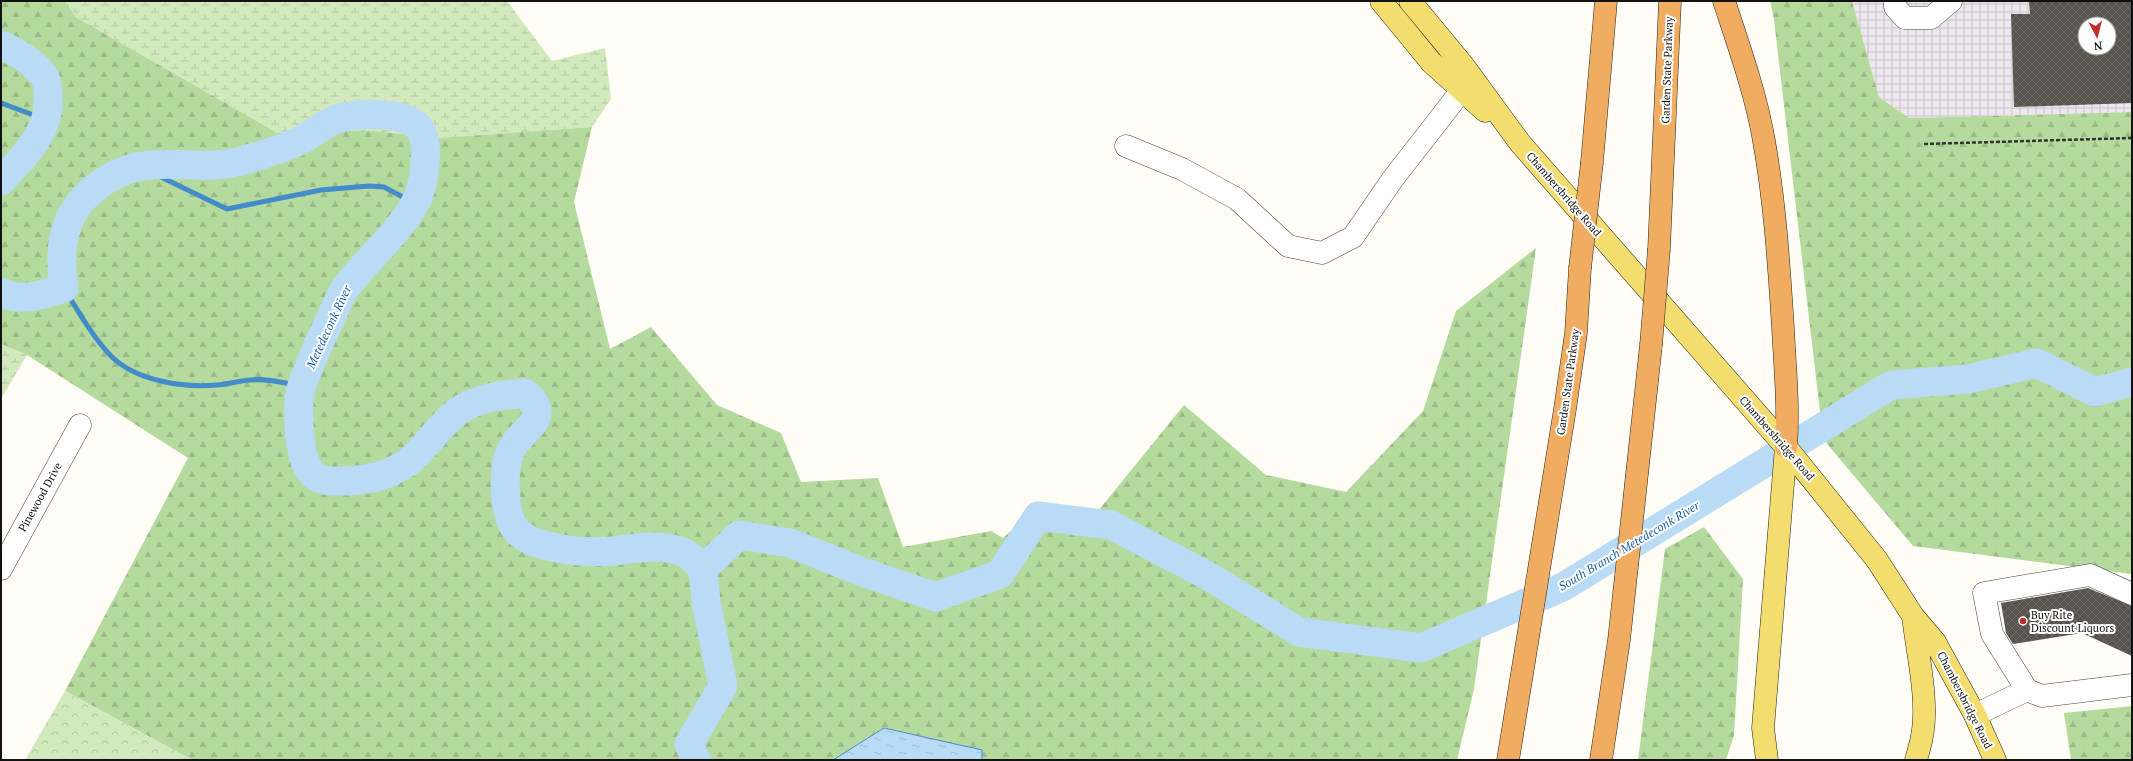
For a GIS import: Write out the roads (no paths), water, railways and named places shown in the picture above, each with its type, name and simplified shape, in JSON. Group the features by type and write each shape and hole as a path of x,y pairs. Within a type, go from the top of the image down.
{"highway":[{"name":"Garden State Parkway","path":"1508,760 1543,553 1576,333 1580,268 1592,162 1606,1"},
{"name":"Garden State Parkway","path":"1601,760 1624,603 1651,345 1659,249 1670,1"},
{"path":"1724,1 1753,93 1764,140 1772,191 1778,255 1783,435"}],"main road":[{"name":"Chambersbridge Road","path":"1381,1 1431,62 1520,143 1783,435 1813,481 1877,560 1913,616 1935,642 1975,715 1995,760"},
{"name":"Chambersbridge Road","path":"1410,1 1463,65 1520,143"},
{"path":"1767,760 1763,728 1783,497 1783,435"},
{"path":"1913,616 1922,681 1923,710 1923,735 1916,760"}],"street":[{"path":"1894,1 1895,8 1905,18 1931,18 1951,1"},
{"path":"1126,146 1182,169 1237,199 1288,246 1322,253 1353,237 1392,180 1462,90"},
{"name":"Pinewood Drive","path":"1,569 80,425"},
{"path":"2132,594 2090,575 1984,592 1992,634 2027,690 2042,696 2132,685"},
{"path":"1975,715 2027,690"}],"water":[{"path":"884,728 982,750 982,760 833,760"}],"waterway":[{"name":"Metedeconk River","path":"1,45 25,58 36,68 45,78 48,89 48,109 41,132 27,153 1,181"},
{"path":"1,103 47,120"},
{"name":"Metedeconk River","path":"1,292 16,297 24,297 41,295 64,288 62,274 62,246 69,221 75,209 84,198 95,188 114,175 132,168 151,165 225,164 245,160 291,145 334,120 348,116 382,115 405,119 414,123 422,133 425,145 425,167 423,180 417,199 403,221 342,293 306,373 300,393 299,429 303,453 310,471 318,478 331,481 361,480 388,473 415,457 441,427 455,413 463,408 485,399 525,393 533,402 537,410 536,417 533,423 515,443 511,450 508,458 505,479 505,491 509,514 512,524 520,534 537,543 578,551 596,552 649,547 667,548 685,553 703,569"},
{"path":"138,166 227,209 321,190 369,186 384,187 414,203"},
{"path":"64,288 104,348 121,365 133,372 175,384 204,386 246,380 263,380 301,386"},
{"name":"South Branch Metedeconk River","path":"703,569 739,535 790,543 865,573 936,597 1000,574 1038,516 1111,525 1210,577 1299,632 1421,648 1563,587 1891,385 1968,379 2037,363 2095,392 2132,382"},
{"path":"696,760 689,744 723,686 706,602 703,569"}],"place":[{"name":"Buy Rite Discount Liquors","path":"2023,621"}]}
